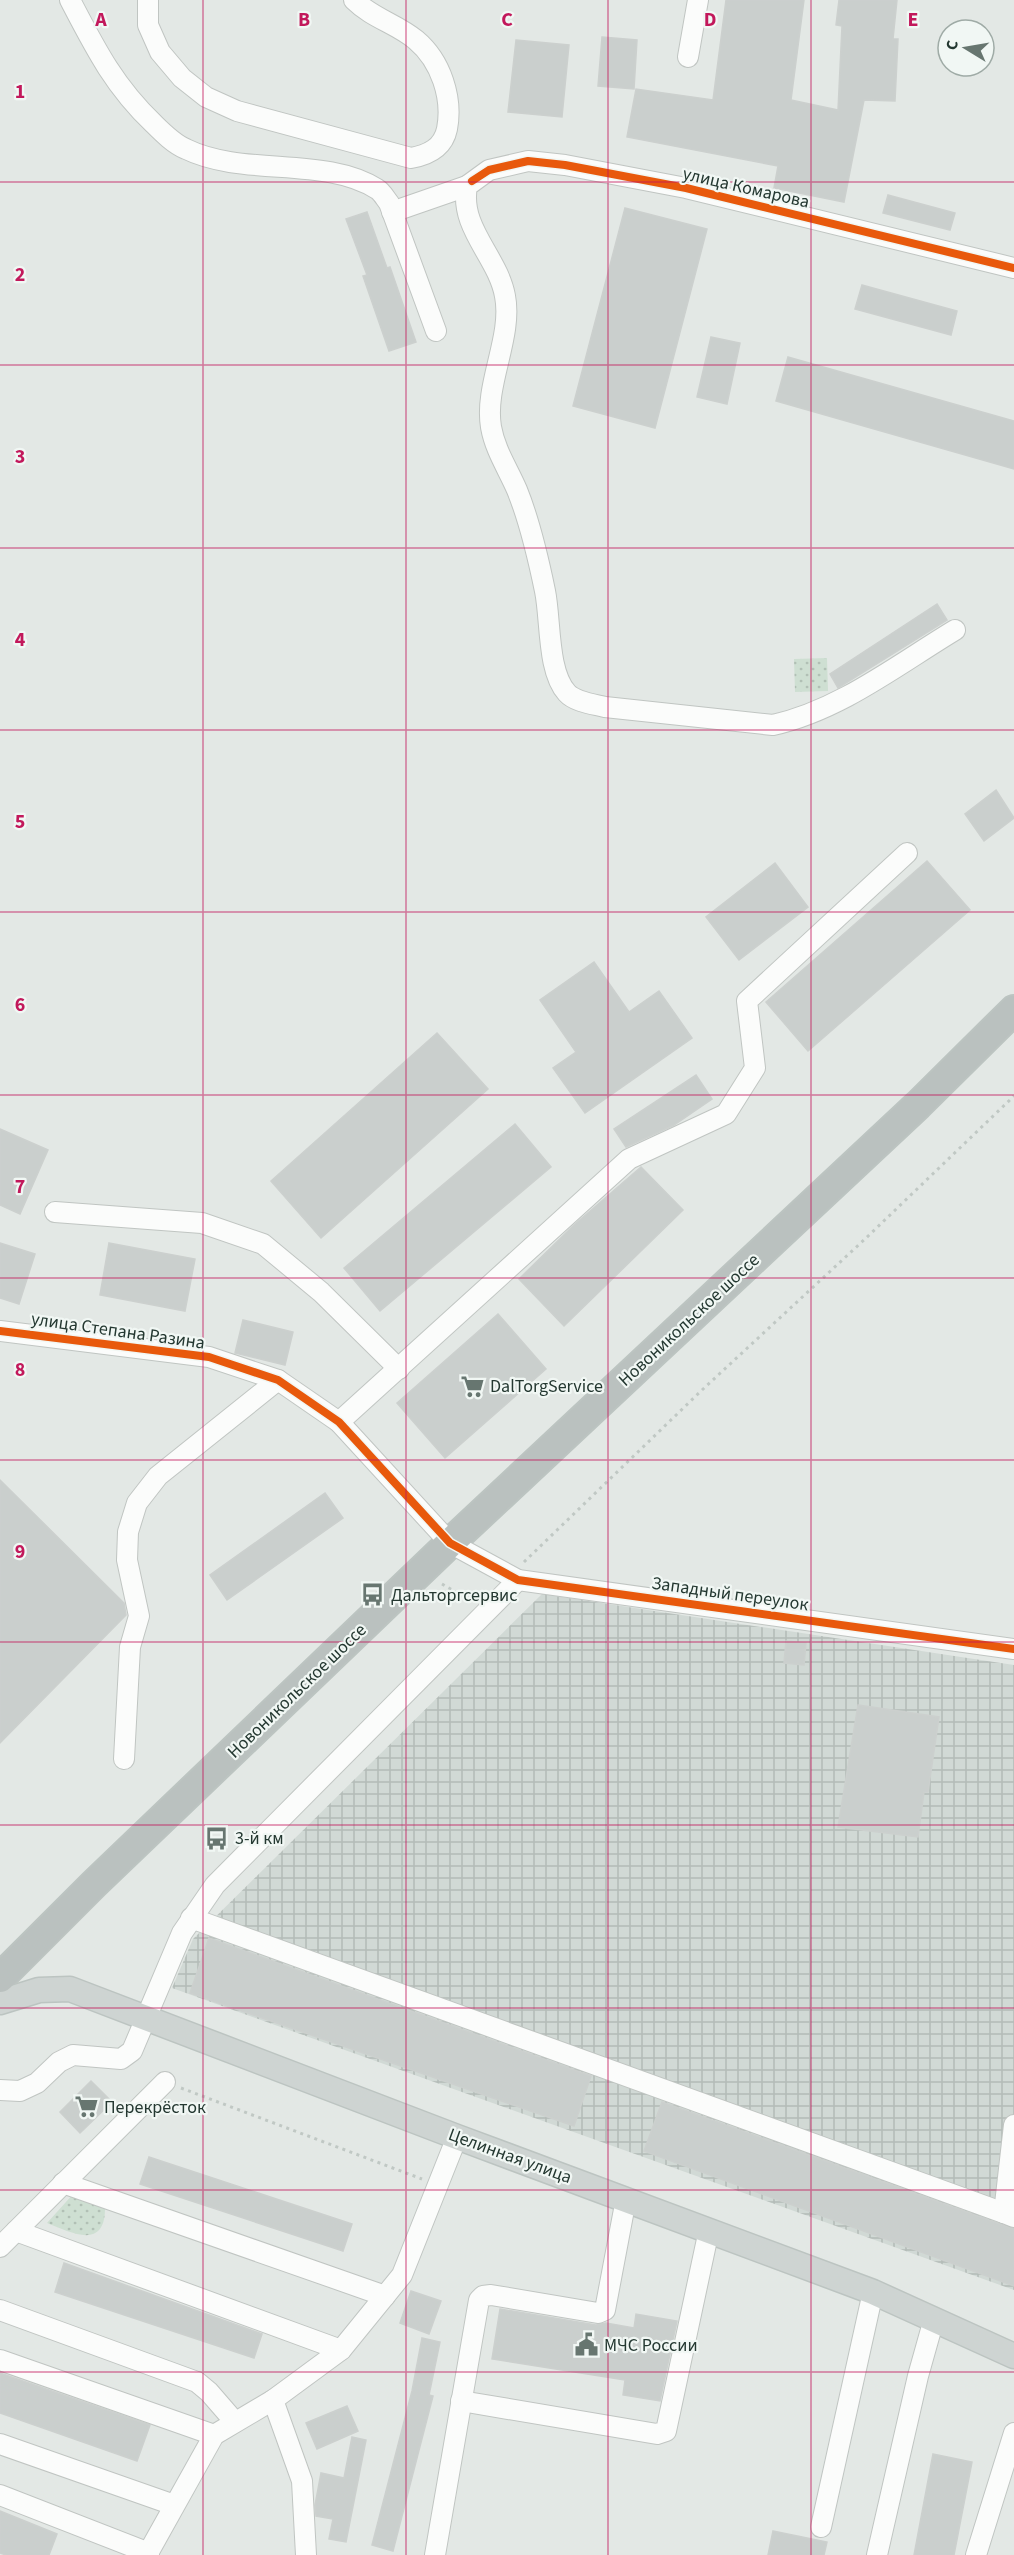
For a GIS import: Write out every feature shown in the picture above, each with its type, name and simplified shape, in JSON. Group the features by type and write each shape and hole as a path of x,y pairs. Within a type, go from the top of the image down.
{"highway":[{"name":"Новоникольское шоссе","path":"0,1978 94,1884 147,1836 450,1543 910,1113 1014,1010"}],"main road":[{"name":"Целинная улица","path":"0,2002 39,1990 70,1989 457,2137 873,2292 1014,2356"}],"street":[{"path":"70,0 103,63 129,101 165,135 186,149 246,165 312,170 350,178 379,189 392,212 436,331"},
{"path":"148,0 148,25 160,52 182,78 206,97 237,111 411,158 426,156 435,150 446,135 449,119 449,102 438,68 417,41 364,9 354,0"},
{"path":"688,57 698,0"},
{"name":"улица Комарова","path":"392,212 470,184 489,170 528,161 565,165 686,188 1014,268"},
{"path":"470,184 465,200 472,228 495,267 505,295 506,311 491,407 491,426 498,452 517,491 536,548 549,610 553,656 558,677 567,694 605,707 773,724 801,719 850,694 955,630"},
{"path":"339,1422 629,1160 726,1114 755,1068 747,1001 906,853"},
{"path":"55,1212 202,1223 263,1244 321,1292 399,1370"},
{"name":"улица Степана Разина","path":"0,1331 209,1358 278,1380 339,1422 450,1543"},
{"path":"124,1759 130,1647 139,1616 127,1560 128,1532 137,1503 158,1476 278,1380"},
{"name":"Западный переулок","path":"450,1543 513,1577 1014,1649"},
{"path":"0,2090 20,2091 37,2083 59,2062 73,2055 121,2059 132,2051 165,1968 191,1918 216,1885 513,1577"},
{"path":"191,1918 1009,2215 1014,2125"},
{"path":"0,2247 165,2082"},
{"path":"0,2495 148,2554 214,2435 273,2400 341,2350 402,2275 457,2137"},
{"path":"63,2183 385,2296"},
{"path":"435,2555 479,2301 483,2296 491,2295 598,2313 605,2310 627,2199"},
{"path":"461,2402 657,2434 666,2431 709,2230"},
{"path":"16,2231 341,2350"},
{"path":"821,2527 873,2292"},
{"path":"0,2310 198,2382 209,2391 235,2422"},
{"path":"877,2555 918,2376 934,2319"},
{"path":"0,2360 214,2435"},
{"path":"273,2400 302,2481 306,2555"},
{"path":"976,2555 1014,2434"},
{"path":"0,2444 174,2505"}],"path":[{"path":"513,1577 702,1390 865,1239 1014,1096"},
{"path":"165,2082 438,2185"}],"shaded area":[{"path":"542,1594 1014,1665 1014,2290 172,1988 193,1939"}],"green space":[{"path":"827,658 828,691 795,692 794,659"},
{"path":"75,2192 105,2206 104,2220 100,2229 94,2234 77,2234 47,2223"}],"building":[{"path":"726,0 804,0 791,100 838,110 842,26 836,25 839,0 897,0 893,39 898,39 895,101 864,100 844,202 774,188 778,166 627,137 636,89 713,100"},
{"path":"602,37 637,40 634,89 598,86"},
{"path":"516,40 569,45 562,117 508,112"},
{"path":"888,195 955,213 950,230 883,213"},
{"path":"625,208 707,229 655,428 573,406"},
{"path":"367,212 387,268 390,267 416,342 389,351 363,276 367,275 346,219"},
{"path":"862,285 957,311 951,335 855,309"},
{"path":"711,337 740,343 727,404 697,397"},
{"path":"788,357 1014,421 1014,469 776,401"},
{"path":"937,604 947,620 838,688 830,674"},
{"path":"996,790 1014,818 984,841 965,814"},
{"path":"927,861 970,910 808,1051 766,1002"},
{"path":"775,863 808,907 739,960 706,917"},
{"path":"594,962 629,1012 659,991 692,1038 585,1113 553,1068 576,1052 540,1000"},
{"path":"437,1033 488,1089 321,1238 271,1181"},
{"path":"696,1075 712,1099 674,1125 626,1147 614,1129"},
{"path":"515,1124 551,1167 380,1311 344,1268"},
{"path":"0,1129 48,1150 20,1214 0,1205"},
{"path":"641,1167 683,1210 564,1326 519,1279 574,1225"},
{"path":"0,1243 35,1254 19,1304 0,1298"},
{"path":"109,1243 195,1259 185,1311 100,1295"},
{"name":"DalTorgService","path":"498,1314 546,1369 445,1458 397,1403"},
{"path":"243,1320 293,1332 285,1365 235,1353"},
{"path":"0,1480 124,1603 126,1615 0,1743"},
{"path":"325,1493 343,1518 227,1600 210,1575"},
{"path":"786,1641 806,1643 804,1665 784,1663"},
{"path":"858,1705 939,1717 928,1792 924,1792 918,1837 838,1827"},
{"path":"209,1938 591,2076 574,2126 190,1993"},
{"name":"Перекрёсток","path":"91,2081 112,2102 80,2133 60,2112"},
{"path":"662,2102 1014,2229 1014,2286 644,2151"},
{"path":"149,2157 352,2224 343,2251 140,2184"},
{"path":"64,2263 262,2334 254,2358 55,2292"},
{"path":"411,2291 441,2301 429,2334 400,2323"},
{"path":"500,2309 596,2325 606,2323 634,2328 636,2314 677,2321 660,2401 623,2395 625,2380 492,2359"},
{"path":"422,2338 440,2342 429,2395 433,2396 393,2551 372,2545 412,2391"},
{"path":"0,2373 150,2425 137,2461 0,2413"},
{"path":"347,2406 358,2431 317,2449 306,2423"},
{"path":"352,2437 366,2440 346,2542 329,2539 333,2519 316,2516 315,2505 321,2473 344,2478"},
{"path":"933,2454 972,2462 954,2555 914,2555"},
{"path":"0,2511 57,2534 49,2555 0,2553"},
{"path":"773,2531 827,2542 824,2555 768,2555"}],"cycle path":[{"path":"472,181 489,170 528,161 565,165 686,188 1014,268"},
{"path":"0,1331 209,1357 278,1380 339,1422 450,1543 518,1580 1014,1649"}],"place":[{"name":"DalTorgService","path":"472,1386"},
{"name":"Дальторгсервис","path":"373,1595"},
{"name":"3-й км","path":"217,1838"},
{"name":"Перекрёсток","path":"86,2107"},
{"name":"МЧС России","path":"586,2345"}]}
